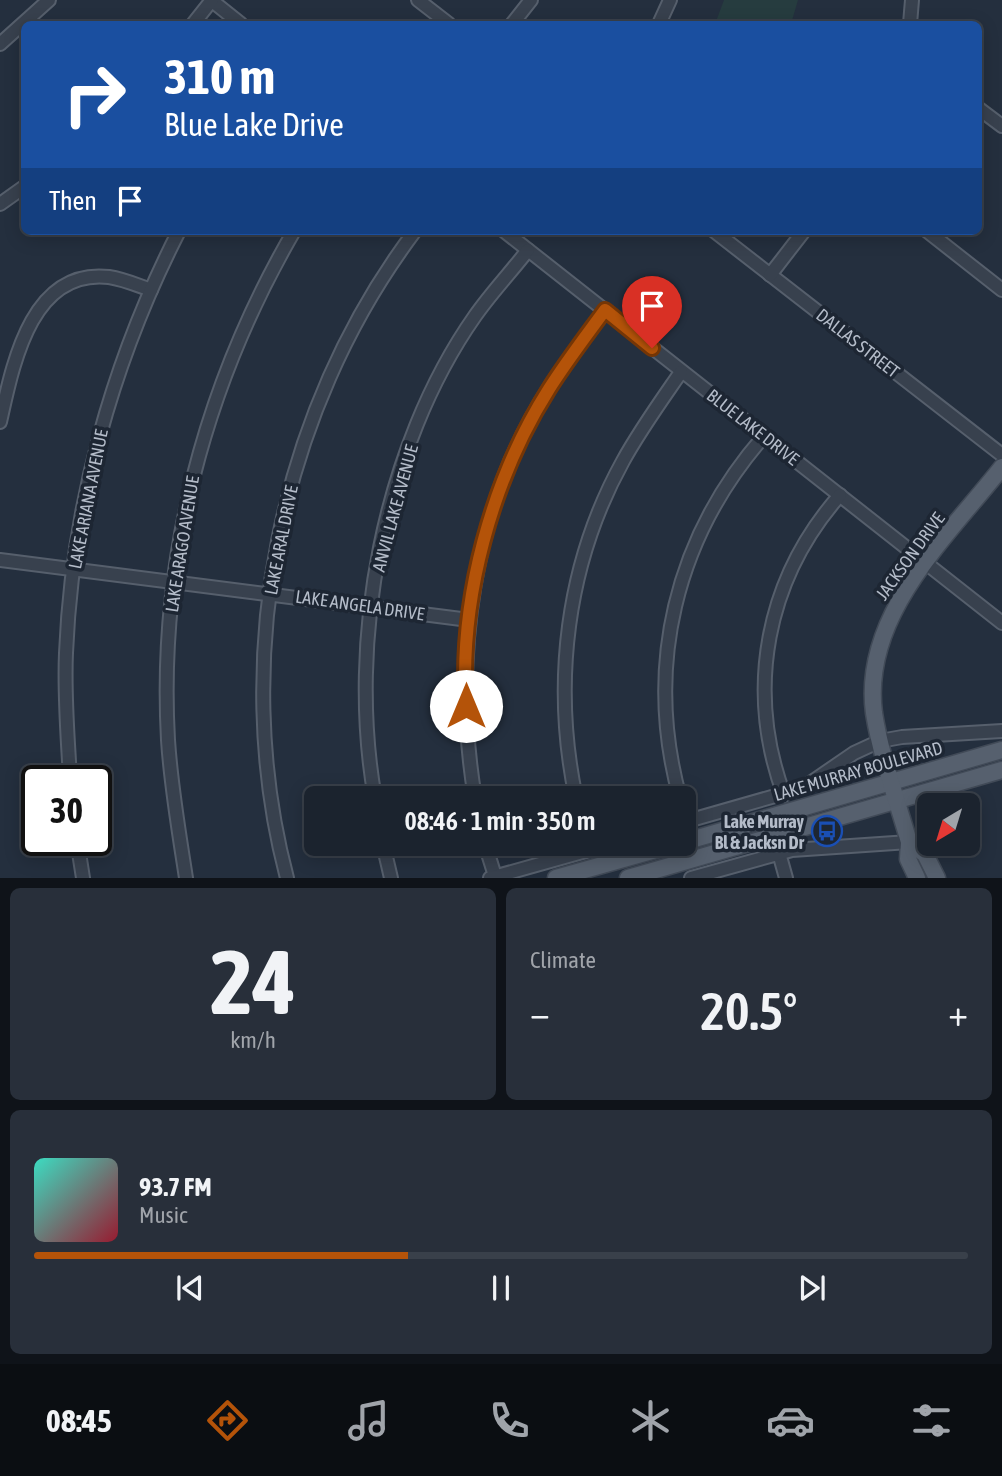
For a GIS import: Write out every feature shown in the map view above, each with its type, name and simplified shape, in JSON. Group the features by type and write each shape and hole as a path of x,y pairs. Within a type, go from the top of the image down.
{"main road":[{"name":"JACKSON DRIVE","path":"917,877 908,859 909,842 880,741 873,691 879,648 896,607 925,564 1002,467"},
{"name":"LAKE MURRAY BOULEVARD","path":"696,838 1002,750"},
{"path":"628,877 1002,770"},
{"name":"JACKSON DRIVE","path":"909,842 925,854 937,877"},
{"path":"556,877 633,856"}],"street":[{"path":"26,21 50,0"},
{"path":"195,21 211,0 237,21"},
{"path":"418,0 445,21"},
{"path":"514,21 531,0"},
{"path":"660,21 670,0"},
{"path":"910,21 912,0"},
{"path":"0,44 21,26"},
{"path":"982,111 1002,126"},
{"path":"0,204 21,189"},
{"name":"LAKE ARIANA AVENUE","path":"68,765 65,697 73,569 99,435 124,357 177,235"},
{"name":"LAKE ARAGO AVENUE","path":"186,877 172,789 167,720 167,651 173,582 185,508 212,409 247,319 293,235"},
{"name":"LAKE ARAL DRIVE","path":"287,877 273,811 265,728 265,655 270,593 288,499 316,409 361,313 412,235"},
{"name":"BLUE LAKE DRIVE","path":"509,235 1002,623"},
{"name":"DALLAS STREET","path":"719,235 1002,455"},
{"path":"770,275 801,235"},
{"path":"932,235 1002,290"},
{"name":"ANVIL LAKE AVENUE","path":"374,786 366,705 371,607 387,519 419,425 468,327 528,250"},
{"path":"0,422 9,384 35,312 48,297 64,286 90,277 117,278 151,290"},
{"path":"474,786 466,715 469,620 486,536 513,459 550,387 605,310"},
{"path":"574,786 568,754 564,680 576,582 591,533 610,486 634,441 681,372"},
{"path":"677,786 670,756 664,701 667,645 675,599 709,512 734,472 764,436"},
{"path":"784,794 772,758 766,721 764,683 767,645 775,608 788,572 816,524 840,495"},
{"name":"LAKE ANGELA DRIVE","path":"0,560 469,620"},
{"name":"LAKE MURRAY BOULEVARD","path":"696,815 803,788 854,753 880,741 902,737 1002,731"},
{"path":"691,877 779,853 909,842"},
{"path":"779,853 786,877"},
{"path":"80,856 83,877"},
{"path":"386,856 391,877"},
{"path":"488,856 492,877 558,856"}],"green space":[{"path":"724,0 798,0 792,21 716,21"}],"place":[{"name":"Lake Murray Bl & Jacksn Dr","path":"827,831"}],"route":[{"path":"466,706 466,661 474,589 494,510 524,434 550,387 605,310 652,348"}]}
